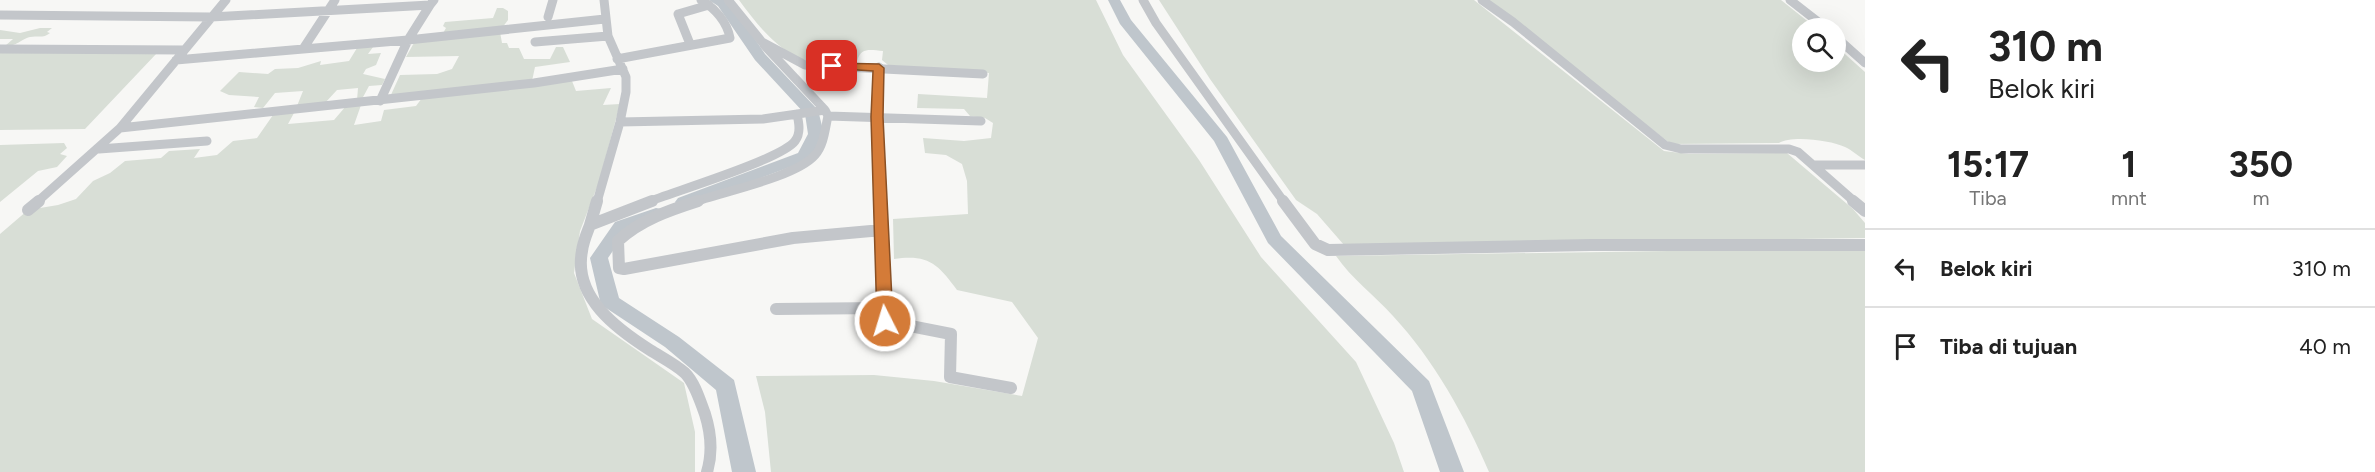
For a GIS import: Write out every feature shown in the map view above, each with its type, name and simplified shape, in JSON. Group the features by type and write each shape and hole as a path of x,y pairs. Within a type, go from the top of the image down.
{"street":[{"path":"28,210 120,128 226,0"},
{"path":"303,49 335,0"},
{"path":"548,17 553,0"},
{"path":"604,0 608,36 623,69 626,92 620,122 582,249 582,277 596,308 609,322 685,372 704,410 710,436 711,465 707,472"},
{"path":"728,0 738,10 746,26 824,112 824,139 816,154 797,169 668,213 632,228 618,241 619,268 624,269 793,238 882,230"},
{"path":"1143,0 1156,23 1240,138 1297,222 1315,244 1328,250 1591,245 1865,245"},
{"path":"1482,0 1513,21 1665,145 1681,149 1789,149 1798,152 1814,165 1865,211"},
{"path":"1790,0 1813,18"},
{"path":"0,15 211,17 432,2"},
{"path":"380,101 408,40 432,2"},
{"path":"617,59 731,37 705,2 678,14 690,44"},
{"path":"176,60 408,40 605,19"},
{"path":"535,42 608,36"},
{"path":"762,42 805,65 983,74"},
{"path":"1846,47 1865,63"},
{"path":"0,49 184,50"},
{"path":"879,68 877,117 883,308 887,323 952,334 950,377 1011,388"},
{"path":"120,128 534,83 623,69"},
{"path":"620,122 764,118 824,112 877,117 981,121"},
{"path":"590,225 596,225 616,214 680,189 776,156 799,136 798,114"},
{"path":"99,149 207,141"},
{"path":"1814,165 1865,165"},
{"path":"776,309 883,308"}],"shaded area":[{"path":"739,0 1096,0 1123,55 1199,160 1261,257 1356,362 1394,443 1404,472 771,472 765,412 756,376 874,375 934,381 1022,396 1038,338 1012,302 957,290 938,267 924,260 894,259 893,219 968,214 967,181 962,164 946,155 925,153 923,138 964,141 991,138 993,123 985,118 970,116 964,109 917,108 918,94 987,98 989,73 888,65 882,60 883,51 874,50 864,51 857,61 849,60 847,52 822,53 823,63 809,61 797,57 774,41"},
{"path":"1159,0 1474,0 1664,151 1689,154 1787,153 1853,209 1865,223 1865,238 1344,245 1317,214 1296,200 1210,79"},
{"path":"1485,0 1781,0 1804,18 1792,18 1792,72 1846,72 1846,55 1865,72 1865,160 1839,144 1811,139 1792,139 1779,143 1671,144"},
{"path":"497,8 508,11 508,20 502,28 442,35 446,28 443,26 445,22 493,18"},
{"path":"40,28 52,28 47,35 30,37 13,45 5,46 13,39 0,39 0,30 20,33"},
{"path":"500,32 502,43 507,43 509,48 519,48 524,59 550,59 556,47 563,47 570,62 535,67 532,81 390,97 400,75 437,74 452,69 459,56 406,57 415,41"},
{"path":"373,47 368,54 381,53 376,65 366,69 363,74 385,79 382,85 369,86 362,99 357,100 358,88 337,90 325,103 297,106 303,91 275,93 263,108 254,107 259,97 229,95 220,91 239,72 268,74 275,69 298,68 321,61 320,65 349,61 357,48"},
{"path":"0,51 157,53 85,129 0,130"},
{"path":"572,81 576,91 611,88 603,105 620,104 599,182 580,231 574,273 592,319 684,383 695,432 695,472 0,472 0,234 28,210 58,205 76,199 93,181 110,173 125,161 161,158 169,151 200,149 194,158 217,155 233,141 257,138 273,115 294,113 288,124 334,120 346,106 361,105 354,125 381,121 384,110 416,106 422,98"},
{"path":"64,143 67,148 60,154 67,156 57,167 38,171 0,202 0,145"},
{"path":"1865,250 1865,472 1489,472 1459,410 1422,351 1393,316 1336,256"}],"waterway":[{"path":"684,202 805,156 816,134 813,113 760,57 723,3 715,0"},
{"path":"1114,0 1125,21 1221,140 1274,239 1421,387 1452,472"},
{"path":"656,213 621,226 599,258 610,301 672,342 726,386 744,472"}],"route":[{"path":"832,66 879,68 877,117 885,321"}]}
